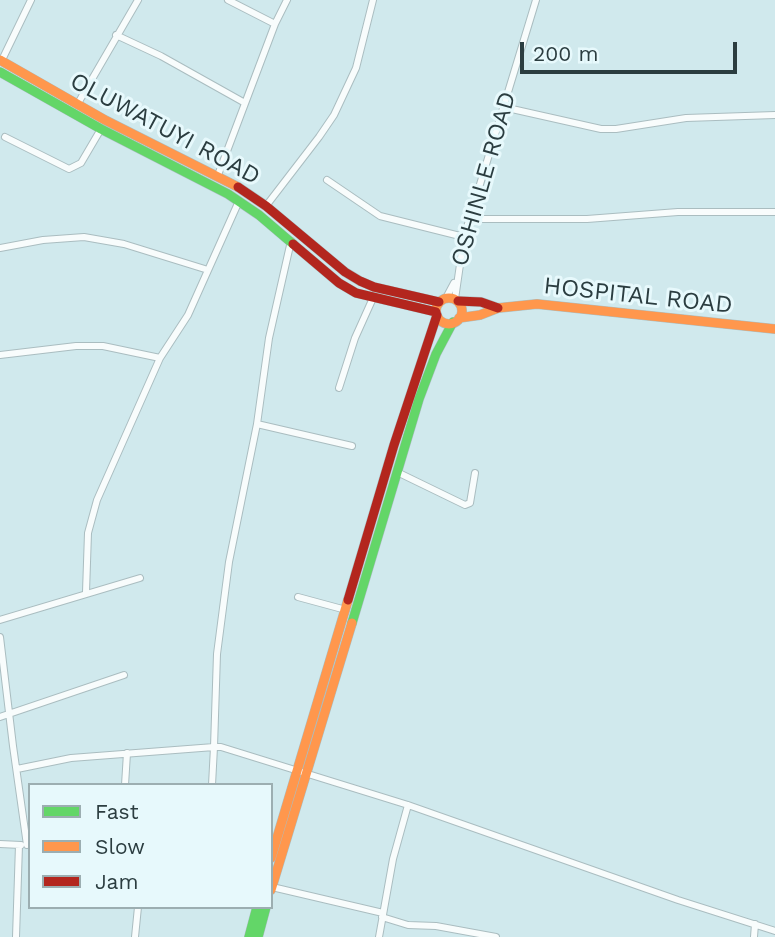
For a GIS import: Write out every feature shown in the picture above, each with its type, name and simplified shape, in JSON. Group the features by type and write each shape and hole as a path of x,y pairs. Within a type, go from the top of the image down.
{"street":[{"path":"1,60 31,0"},
{"path":"77,105 138,0"},
{"path":"228,0 275,24"},
{"path":"218,175 275,24 287,0"},
{"path":"266,206 319,138 334,114 356,68 373,0"},
{"name":"OSHINLE ROAD","path":"445,305 457,278 464,237 536,0"},
{"path":"116,35 161,56 245,103"},
{"name":"OLUWATUYI ROAD","path":"1,60 147,143 218,175 266,206 373,293"},
{"name":"OLUWATUYI ROAD","path":"0,72 101,130 239,201 340,283 356,293 373,293"},
{"path":"503,107 616,129 699,117 775,115"},
{"path":"5,137 69,169 80,163 101,130"},
{"path":"327,180 380,216 464,237"},
{"path":"86,592 88,533 97,500 160,358 188,315 239,201"},
{"path":"470,219 587,219 678,212 775,212"},
{"path":"0,248 43,240 85,237 124,244 208,270"},
{"path":"212,783 220,621 257,424 269,338 291,241"},
{"path":"273,853 303,772 426,378 436,354 462,309 373,293 339,388"},
{"path":"445,305 481,302 498,308"},
{"name":"HOSPITAL ROAD","path":"498,308 537,304 775,329"},
{"path":"445,305 444,322 480,315 498,308"},
{"path":"273,883 346,610 394,445 445,305"},
{"path":"0,355 76,346 103,346 160,358"},
{"path":"257,424 352,446"},
{"path":"397,472 465,505 470,503 475,472"},
{"path":"0,620 86,592 140,578"},
{"path":"298,597 346,610"},
{"path":"0,637 28,840"},
{"path":"0,717 124,675"},
{"path":"17,769 71,758 214,747 408,805 678,900 775,931"},
{"path":"125,783 127,753"},
{"path":"379,937 393,859 408,805"},
{"path":"0,844 28,846"},
{"path":"16,937 19,845"},
{"path":"273,887 383,915 408,925 436,926 496,937"},
{"path":"135,937 138,909"},
{"path":"248,937 256,909"},
{"path":"258,937 266,909"},
{"path":"754,937 755,924"}],"traffic: fast":[{"path":"0,72 101,129 228,194 259,215 293,244"},
{"path":"352,623 419,399 436,354 453,322"},
{"path":"249,937 256,909"},
{"path":"258,937 265,909"}],"traffic: slow":[{"path":"0,60 105,120 238,187"},
{"path":"449,298 458,302 462,311 458,320 449,324 440,320 436,311 440,302 449,298"},
{"path":"459,318 480,315 498,308 537,304 775,329"},
{"path":"273,851 348,600"},
{"path":"273,883 352,623"}],"traffic: jam":[{"path":"238,187 360,281 374,287 439,302"},
{"path":"293,244 339,283 356,293 436,312"},
{"path":"458,301 481,302 498,308"},
{"path":"348,600 394,445 437,315"}]}
